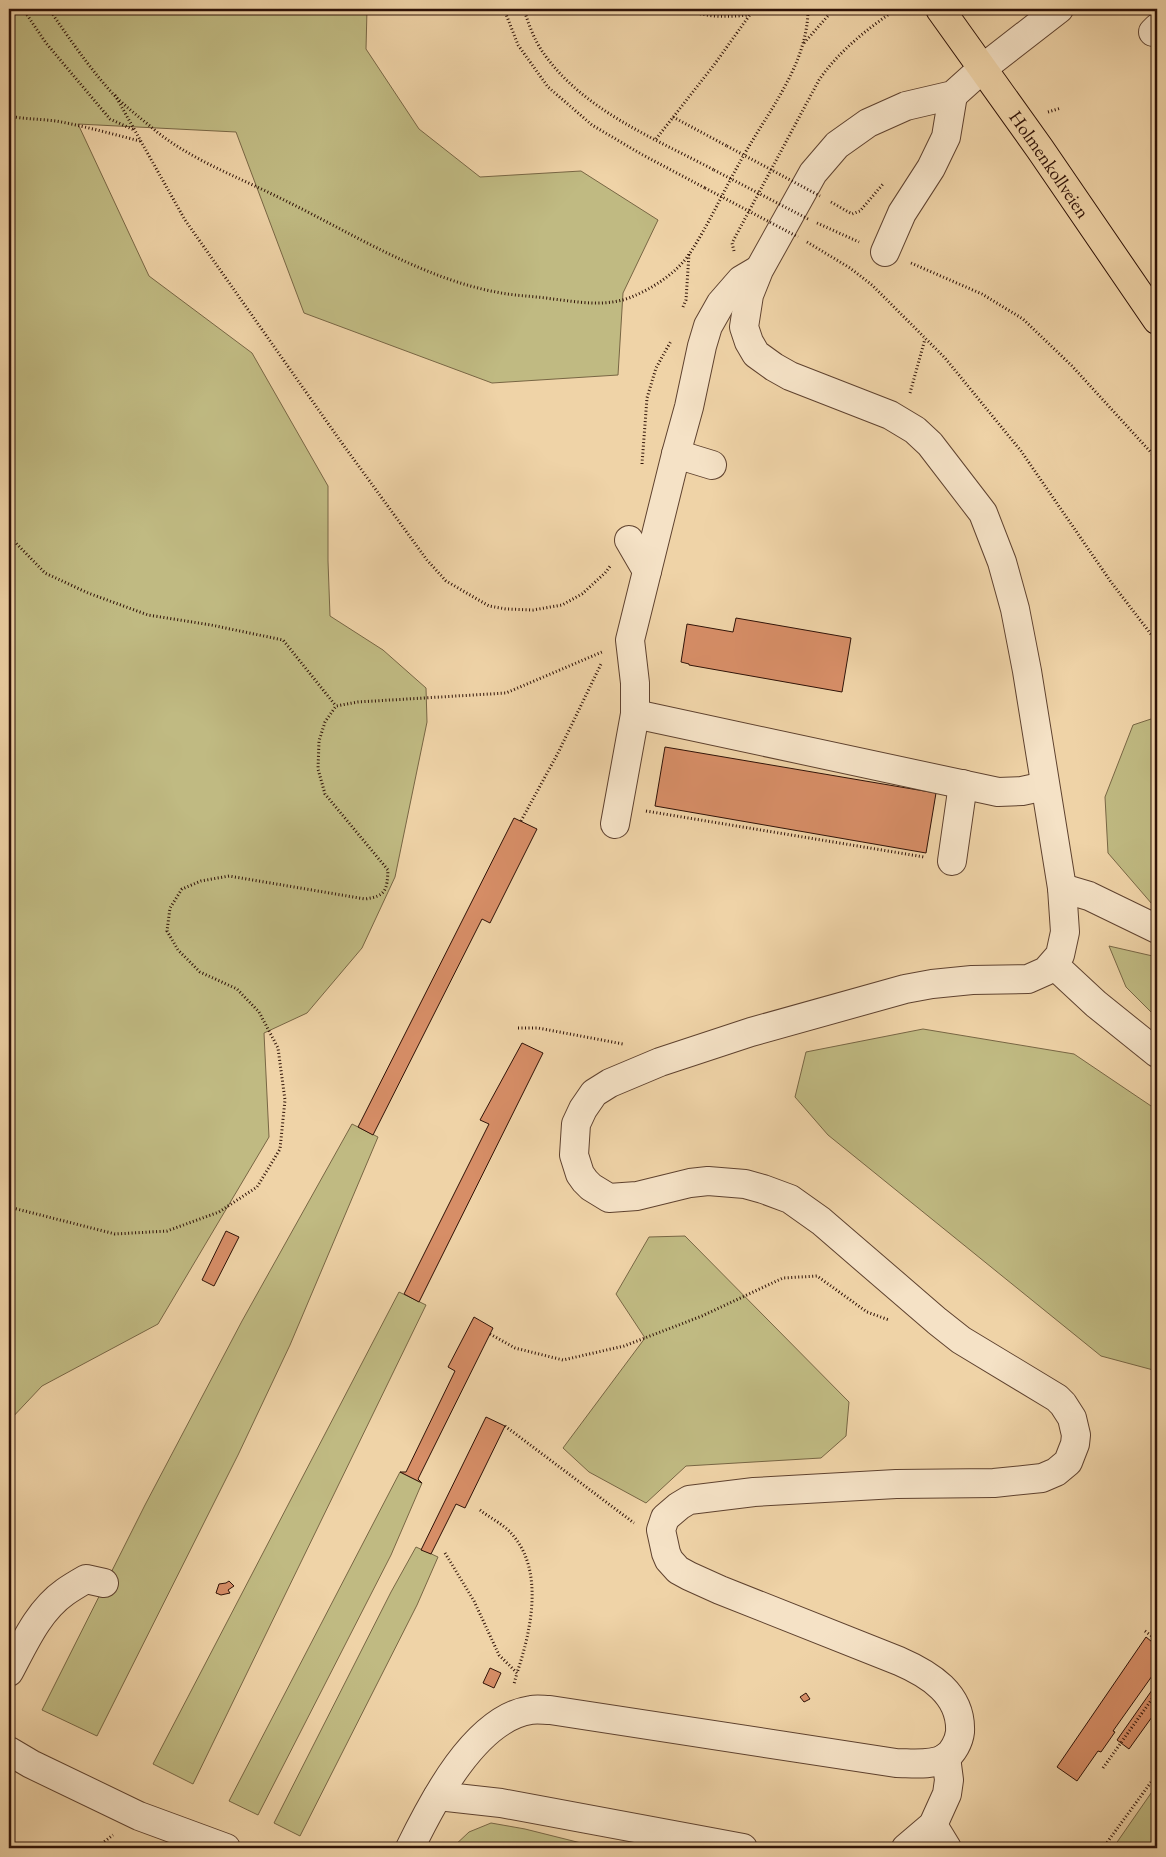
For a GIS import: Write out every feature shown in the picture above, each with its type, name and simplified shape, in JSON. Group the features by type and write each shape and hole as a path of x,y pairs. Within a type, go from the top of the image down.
{"main road":[{"name":"Holmenkollveien","path":"940,9 983,68 1157,320"}],"street":[{"path":"615,824 635,714 635,683 630,640 708,326 721,303 750,275 813,173 837,145 868,123 906,106 953,94 983,68 1059,9"},
{"path":"885,252 902,213 931,168 946,137 953,94"},
{"path":"410,1848 424,1820 459,1762 488,1732 515,1714 531,1710 550,1710 896,1763 936,1762 946,1758 954,1748 959,1736 959,1714 954,1702 943,1688 927,1675 899,1661 720,1590 678,1570 669,1560 663,1542 661,1530 665,1518 670,1512 690,1500 798,1488 994,1483 1042,1478 1056,1472 1068,1462 1075,1444 1076,1435 1072,1418 1063,1404 1046,1390 961,1340 808,1211 790,1200 763,1189 727,1182 708,1181 690,1183 637,1196 609,1198 591,1187 580,1174 574,1155 576,1124 594,1093 601,1088 671,1058 751,1032 905,989 972,980 1028,979 1046,971 1053,964 1060,955 1065,932 1062,888 1015,609 1002,562 983,512 945,476 930,444 901,420 790,376 756,354 749,342 744,327 750,275"},
{"path":"676,454 712,464"},
{"path":"629,540 648,571"},
{"path":"635,714 998,792 1022,791 1045,786"},
{"path":"952,861 963,784"},
{"path":"1062,888 1089,896 1157,929"},
{"path":"1053,964 1096,1004 1157,1053"},
{"path":"9,1672 29,1633 46,1610 64,1592 86,1579 104,1583"},
{"path":"9,1751 30,1764 123,1808 226,1848"},
{"path":"906,1848 932,1826 947,1794 949,1780 946,1758"},
{"path":"438,1796 501,1803 743,1848"},
{"path":"932,1826 947,1848"}],"path":[{"path":"22,9 46,43 110,119 134,130"},
{"path":"49,9 73,44 115,95 159,133 199,160 383,250 459,282 496,292 596,304 615,302 655,286 690,254 752,140 786,83 803,44 808,9"},
{"path":"504,9 518,45 548,87 592,125 641,154 798,237 850,268 872,285 945,358 1022,451 1111,582 1157,642"},
{"path":"524,9 528,23 541,50 564,79 590,101 656,139 808,219 982,294 1023,319 1072,366 1157,459"},
{"path":"688,9 696,13 732,17 750,15"},
{"path":"656,139 714,65 754,9"},
{"path":"803,44 834,9"},
{"path":"750,275 732,243 819,80 840,54 897,9"},
{"path":"115,95 185,220 344,447 427,560 446,582 489,606 533,610 562,605 582,594 605,573 629,540"},
{"path":"9,116 93,128 107,134 140,141"},
{"path":"673,117 852,214 860,211 886,181"},
{"path":"682,308 686,300 690,254"},
{"path":"641,472 647,398 656,368 673,335"},
{"path":"901,420 926,338"},
{"path":"9,536 45,573 88,593 148,615 211,625 283,640 336,706"},
{"path":"9,1207 114,1234 166,1231 219,1212 257,1187 280,1149 285,1100 278,1048 259,1012 236,989 200,972 178,950 167,930 170,908 182,889 201,882 229,876 365,899 378,897 385,891 388,870 325,794 318,769 319,741 325,722 336,706 358,702 506,693 608,650 558,753 521,821"},
{"path":"647,802 646,811 952,861"},
{"path":"518,1028 538,1028 630,1045"},
{"path":"490,1334 515,1348 563,1360 624,1346 702,1316 782,1278 817,1276 867,1312 893,1322 913,1301"},
{"path":"505,1426 552,1460 632,1523 661,1530"},
{"path":"480,1510 511,1532 523,1549 531,1576 532,1600 524,1654 514,1681 515,1714"},
{"path":"445,1553 474,1601 499,1655 517,1673"},
{"path":"1145,1631 1157,1640"},
{"path":"1103,1768 1157,1692"},
{"path":"1103,1848 1157,1774"}],"shaded area":[{"path":"9,9 367,9 366,49 419,129 480,177 581,171 658,220 623,293 618,375 492,383 304,313 236,132 78,124 149,276 252,353 328,486 330,616 383,650 426,688 427,722 395,877 362,948 307,1013 264,1033 269,1137 158,1324 42,1386 9,1421"},
{"path":"1157,717 1157,907 1152,904 1108,853 1105,797 1133,725"},
{"path":"1109,946 1157,957 1157,1018 1126,987"},
{"path":"923,1029 1074,1054 1157,1110 1157,1371 1101,1356 828,1135 795,1097 806,1052"},
{"path":"352,1124 378,1137 290,1345 238,1455 97,1736 42,1710 145,1505 242,1321"},
{"path":"685,1236 849,1402 846,1436 821,1458 686,1466 646,1503 589,1472 563,1448 645,1338 616,1294 649,1237"},
{"path":"399,1292 426,1305 193,1784 153,1764"},
{"path":"400,1472 422,1483 391,1555 258,1815 229,1801"},
{"path":"416,1547 438,1557 417,1605 300,1836 274,1823 391,1592"},
{"path":"1157,1784 1157,1848 1113,1848 1156,1786"},
{"path":"491,1823 525,1829 601,1848 452,1848 469,1832"}],"building":[{"path":"736,618 851,638 842,692 681,662 687,624 733,632"},
{"path":"665,747 936,793 926,853 655,806"},
{"path":"514,818 537,829 490,923 482,919 373,1135 358,1127"},
{"path":"522,1043 543,1053 419,1302 404,1294 489,1124 480,1120"},
{"path":"226,1231 239,1237 214,1286 202,1280"},
{"path":"474,1317 493,1328 418,1479 422,1483 400,1472 406,1472 455,1371 448,1367"},
{"path":"486,1417 505,1426 465,1508 456,1504 431,1554 421,1550"},
{"path":"229,1581 234,1586 228,1590 230,1593 221,1595 216,1593 219,1584"},
{"path":"1146,1637 1157,1646 1157,1669 1113,1731 1115,1732 1101,1752 1098,1751 1077,1781 1057,1767"},
{"path":"490,1668 501,1673 494,1688 483,1683"},
{"path":"1157,1683 1157,1710 1129,1749 1117,1740"},
{"path":"806,1693 810,1699 804,1702 800,1697"}]}
